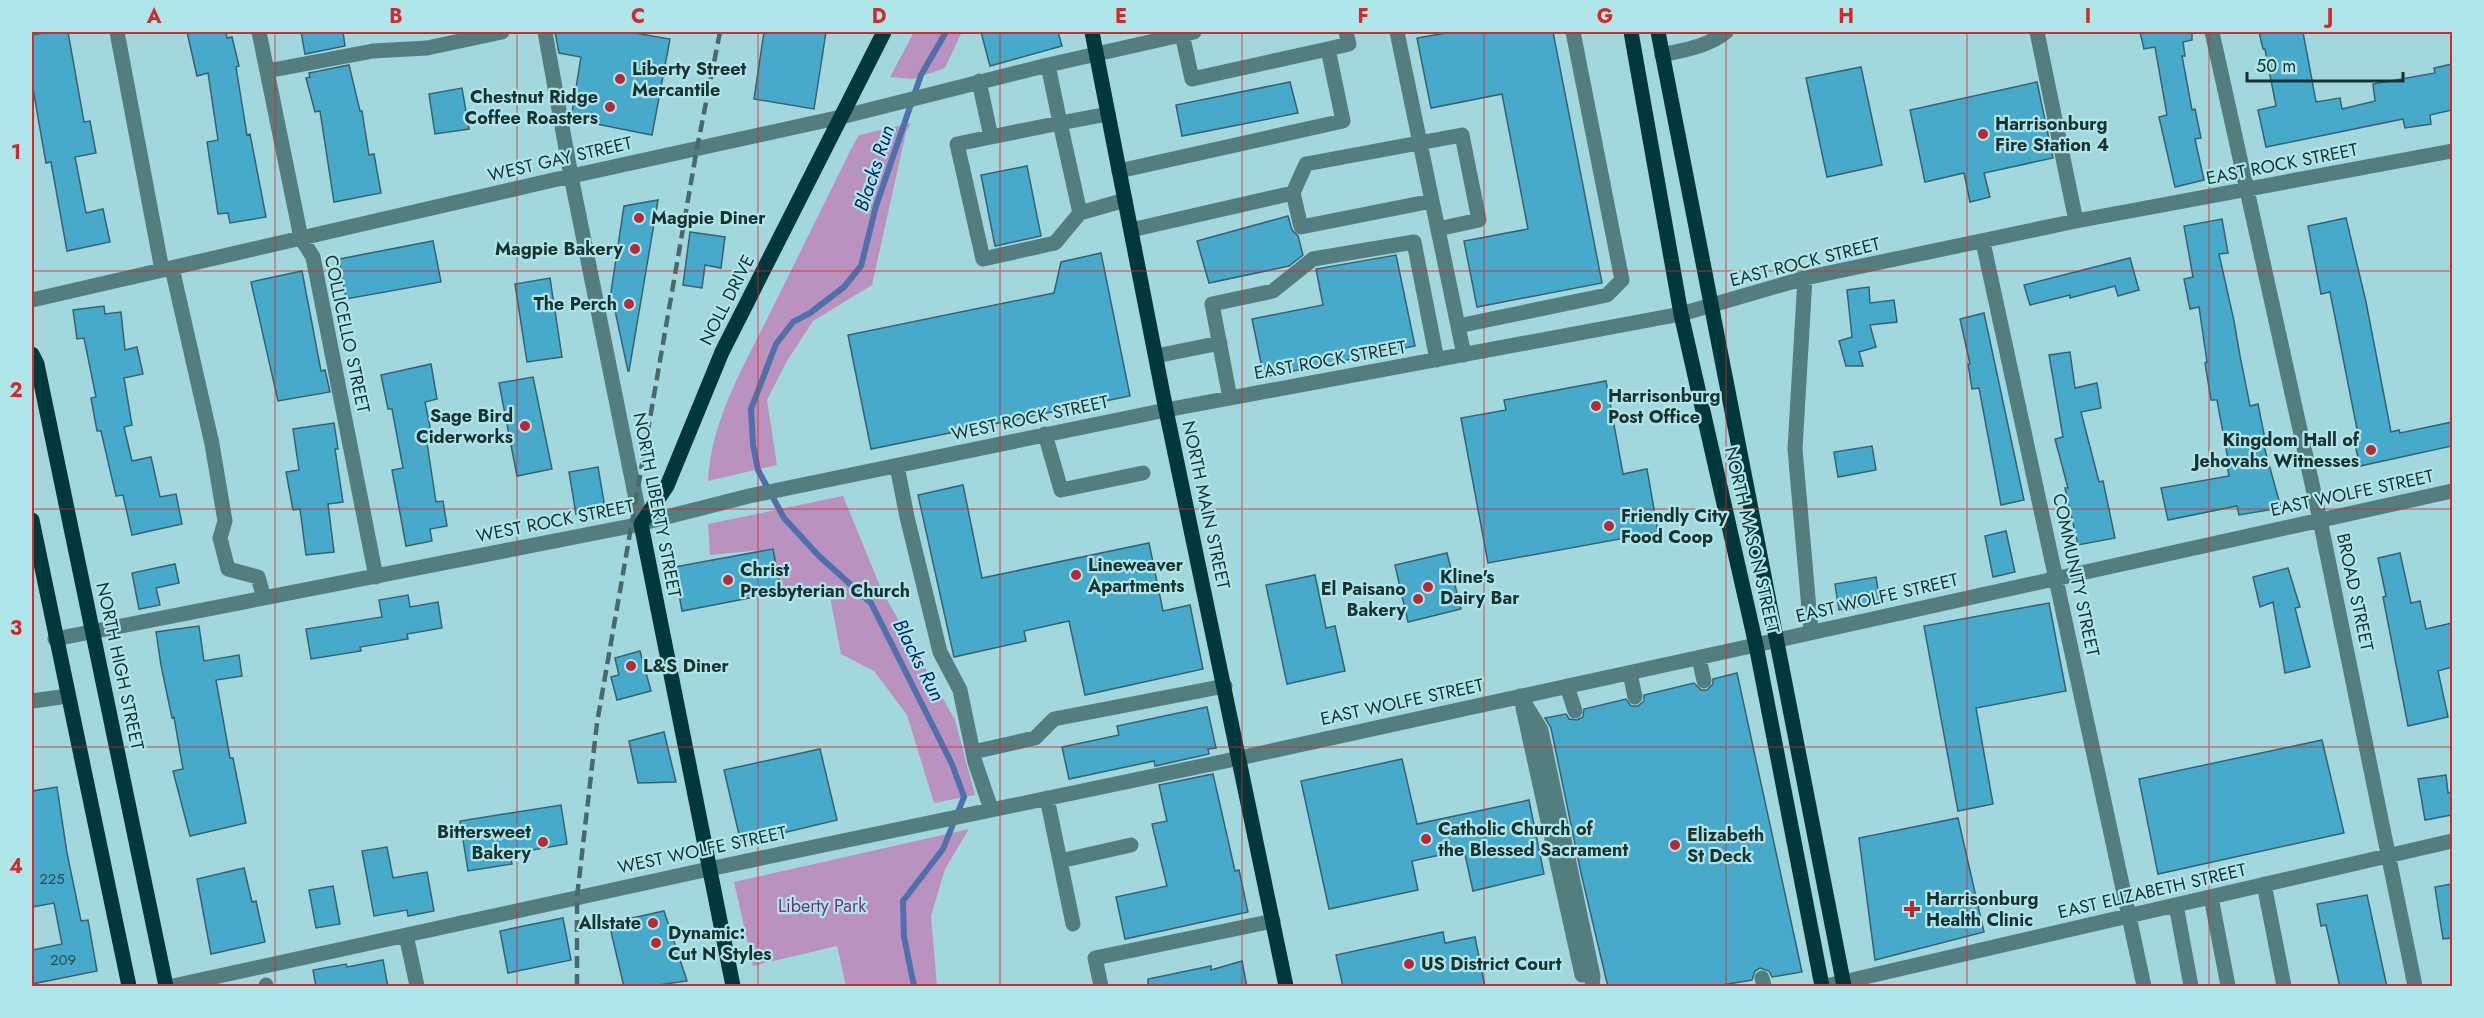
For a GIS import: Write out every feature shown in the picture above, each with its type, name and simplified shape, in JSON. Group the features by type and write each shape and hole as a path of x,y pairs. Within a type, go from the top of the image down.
{"main road":[{"name":"NOLL DRIVE","path":"641,524 667,486 722,352 884,32"},
{"name":"NORTH MAIN STREET","path":"1092,32 1166,410 1286,987"},
{"name":"NORTH MASON STREET","path":"1631,32 1681,314 1756,645 1824,987"},
{"name":"NORTH MASON STREET","path":"1658,32 1844,985"},
{"name":"NORTH HIGH STREET","path":"32,354 37,364 166,987"},
{"path":"32,520 33,540 129,987"},
{"name":"NORTH LIBERTY STREET","path":"641,524 734,987"}],"street":[{"path":"117,32 167,269 212,444 225,521 220,538 228,569 258,577 264,598"},
{"name":"COLLICELLO STREET","path":"259,32 301,238 313,257 376,577"},
{"path":"267,71 373,51 427,48 502,32"},
{"name":"NORTH LIBERTY STREET","path":"545,32 571,176 641,524"},
{"path":"1188,33 1192,79 1348,44 1346,32"},
{"path":"1396,32 1464,355"},
{"path":"1458,326 1607,295 1622,280 1573,32"},
{"path":"1662,55 1700,45 1726,32"},
{"path":"2037,32 2076,221"},
{"name":"BROAD STREET","path":"2212,32 2320,520 2415,987"},
{"name":"WEST GAY STREET","path":"32,300 571,176 841,117 979,81 1188,33"},
{"path":"1119,171 1343,121 1328,49"},
{"path":"1048,65 1080,213"},
{"path":"979,81 991,137"},
{"path":"1108,114 957,144 983,259 1055,243 1080,213 1125,200"},
{"path":"1432,201 1301,227 1293,193 1306,164 1462,135 1479,220 1438,229"},
{"name":"EAST ROCK STREET","path":"1166,410 1681,314 1805,278 2076,221 2452,151"},
{"path":"1131,230 1293,193"},
{"path":"1230,398 1212,304 1273,291 1313,259 1414,242 1437,360"},
{"name":"COMMUNITY STREET","path":"1983,242 2144,987"},
{"name":"NORTH MASON STREET","path":"1805,278 1795,449 1803,519 1811,632"},
{"path":"1156,356 1220,343"},
{"name":"WEST ROCK STREET","path":"55,639 641,524 749,496 1166,410"},
{"path":"1046,434 1061,490 1143,473"},
{"path":"897,466 940,652 960,690 973,752 991,809"},
{"name":"EAST WOLFE STREET","path":"1240,758 2452,491"},
{"path":"1699,658 1704,681"},
{"path":"1630,673 1635,697"},
{"path":"973,752 1035,738 1053,719 1225,686"},
{"path":"1567,686 1575,711"},
{"path":"32,701 68,696"},
{"path":"1520,696 1584,987"},
{"path":"1520,696 1541,730 1593,976 1592,987"},
{"name":"WEST WOLFE STREET","path":"173,987 923,823 1240,758"},
{"path":"1047,798 1073,924"},
{"name":"EAST ELIZABETH STREET","path":"1824,987 1844,985 2452,841"},
{"path":"1060,861 1131,845"},
{"path":"2264,884 2284,987"},
{"path":"2211,897 2228,987"},
{"path":"2176,905 2190,987"},
{"path":"1101,987 1095,958 1273,921"},
{"path":"406,935 417,987"}],"green space":[{"path":"914,32 962,32 945,68 913,79 890,77"},
{"path":"911,123 906,132 872,285 813,321 787,361 767,400 777,465 708,481 715,437 730,395 859,135"},
{"path":"843,496 882,591 955,720 975,795 934,803 907,715 874,671 841,654 828,587 781,592 773,549 710,555 708,524"},
{"name":"Liberty Park","path":"969,829 945,869 931,916 937,986 846,986 837,946 753,966 734,882"}],"building":[{"path":"68,32 84,122 90,121 96,153 75,157 86,213 103,209 110,242 67,251 51,162 46,163 32,83 32,35"},
{"path":"187,32 226,32 227,38 232,37 239,66 236,67 247,135 250,134 266,217 230,223 228,213 218,214 207,142 218,140 208,73 197,76"},
{"path":"301,32 343,32 345,46 305,54"},
{"name":"Liberty Street Mercantile","path":"555,32 629,32 670,39 652,135 571,119 581,57 559,53"},
{"path":"764,32 826,32 814,109 754,99"},
{"path":"981,32 1058,32 1062,46 990,66"},
{"path":"1452,32 1553,32 1602,283 1477,307 1464,241 1528,229 1502,94 1431,108 1417,38"},
{"path":"2140,32 2192,32 2192,40 2183,42 2185,56 2182,56 2192,110 2195,109 2201,138 2195,139 2204,180 2175,187 2159,117 2167,115 2155,47 2144,49"},
{"path":"2259,32 2303,32 2316,102 2340,98 2342,109 2375,101 2373,84 2435,73 2434,68 2452,64 2452,110 2430,115 2431,124 2405,128 2403,119 2266,147 2258,110 2276,106 2265,49 2263,49"},
{"path":"349,65 360,111 362,111 369,155 374,154 381,193 334,202 320,111 315,112 306,78 310,77 309,73"},
{"path":"1861,67 1882,165 1827,177 1806,78"},
{"path":"1290,82 1298,113 1182,136 1176,105"},
{"name":"Harrisonburg Fire Station 4","path":"2037,82 2053,158 1984,173 1990,197 1970,202 1964,173 1925,182 1910,110"},
{"path":"462,88 469,129 435,134 429,94"},
{"path":"1027,166 1041,236 995,246 981,175"},
{"path":"658,200 628,371 611,292 624,206"},
{"path":"1288,216 1292,230 1298,236 1303,255 1289,266 1209,283 1197,241"},
{"path":"2346,218 2366,302 2391,432 2399,430 2400,433 2452,422 2452,446 2360,466 2354,440 2359,439 2330,292 2321,294 2308,226"},
{"path":"2222,219 2228,253 2219,254 2250,406 2258,404 2265,439 2262,439 2281,508 2239,515 2237,506 2168,520 2161,488 2229,476 2217,400 2211,400 2199,307 2190,309 2184,279 2193,277 2184,226"},
{"path":"690,232 725,237 721,268 705,265 702,288 683,285"},
{"path":"433,241 441,282 346,299 339,259"},
{"path":"1101,253 1130,396 871,449 848,335 1054,293 1061,262"},
{"path":"1396,255 1415,346 1264,377 1252,319 1323,305 1316,269"},
{"path":"2130,258 2139,290 2118,296 2115,286 2070,298 2070,295 2030,305 2024,285"},
{"path":"302,271 321,371 325,370 330,392 278,401 251,282"},
{"path":"550,278 562,357 527,362 515,284"},
{"path":"1869,287 1870,303 1894,300 1897,322 1870,325 1876,347 1859,352 1863,366 1846,366 1839,341 1852,337 1847,290"},
{"path":"104,306 105,314 121,312 125,350 137,347 143,374 124,378 132,425 124,427 132,461 151,457 160,497 176,494 182,524 132,535 123,495 116,496 101,431 97,431 91,398 96,397 84,338 77,339 73,310"},
{"path":"1984,313 2024,500 2001,505 1979,388 1972,389 1968,364 1970,364 1960,319"},
{"path":"2070,352 2075,388 2097,383 2101,408 2081,412 2099,482 2103,481 2115,538 2078,545 2065,488 2068,488 2055,439 2063,437 2049,355"},
{"path":"431,364 437,399 425,402 433,442 427,443 436,502 443,501 447,526 430,529 432,541 406,546 392,470 403,468 392,409 388,409 381,375"},
{"name":"Sage Bird Ciderworks","path":"533,377 552,469 517,476 499,383"},
{"path":"1606,381 1623,474 1647,469 1658,532 1488,563 1461,418 1506,410 1504,400"},
{"path":"334,423 338,449 335,449 343,502 328,504 334,552 306,555 300,509 293,510 286,472 299,470 293,429"},
{"path":"1872,446 1876,470 1838,477 1834,452"},
{"path":"598,467 605,508 576,514 569,472"},
{"name":"Lineweaver Apartments","path":"963,485 982,578 1149,543 1163,611 1190,605 1203,669 1085,695 1069,621 1024,631 1026,641 954,657 918,495"},
{"path":"2006,531 2015,572 1993,577 1985,536"},
{"name":"Christ Presbyterian Church","path":"773,549 781,592 682,611 674,567"},
{"name":"Kline's Dairy Bar","path":"1447,553 1461,609 1408,622 1395,565"},
{"path":"2400,553 2411,603 2420,601 2426,629 2452,623 2452,667 2438,671 2448,717 2408,726 2383,597 2386,596 2378,558"},
{"path":"175,564 179,583 156,588 160,605 139,609 132,573"},
{"path":"2288,568 2300,607 2295,608 2310,667 2285,673 2273,602 2260,607 2253,577"},
{"path":"1315,575 1326,628 1335,626 1345,671 1287,684 1266,585"},
{"path":"1876,577 1880,603 1839,610 1835,584"},
{"path":"408,595 410,607 438,602 442,628 407,634 408,639 360,647 361,651 311,659 306,629 382,617 379,600"},
{"path":"2049,603 2066,691 1976,708 1993,804 1958,811 1924,626"},
{"path":"199,626 204,661 239,655 242,676 216,680 230,758 233,758 246,823 190,836 173,771 183,769 156,632"},
{"name":"L&S Diner","path":"640,651 651,691 617,700 611,677 619,675 615,658"},
{"name":"Elizabeth St Deck","path":"1737,673 1802,972 1772,977 1769,971 1760,968 1755,971 1752,980 1710,987 1608,987 1581,873 1551,728 1545,718 1566,714 1569,719 1577,720 1583,717 1584,709 1626,699 1631,706 1638,706 1644,701 1644,695 1694,683 1701,690 1707,690 1713,684 1713,679"},
{"path":"1207,707 1216,748 1208,749 1209,754 1155,766 1154,761 1069,779 1062,747 1119,735 1117,726"},
{"path":"664,732 676,782 638,783 629,741"},
{"path":"2322,740 2344,833 2158,874 2139,779"},
{"path":"820,749 837,820 741,843 724,770"},
{"name":"Catholic Church of the Blessed Sacrament","path":"1402,759 1417,824 1529,800 1544,874 1473,891 1464,850 1412,861 1418,890 1329,909 1301,781"},
{"path":"1213,774 1235,871 1239,870 1248,912 1125,939 1116,897 1167,886 1152,824 1167,821 1159,785"},
{"path":"2446,775 2448,793 2452,792 2452,815 2425,820 2418,779"},
{"path":"57,787 81,921 88,920 97,971 32,984 32,950 62,944 54,903 32,907 32,791"},
{"path":"561,805 567,844 510,854 512,864 468,871 460,821"},
{"path":"1958,818 1984,932 1875,960 1859,838"},
{"path":"387,847 393,878 427,872 434,911 408,916 407,910 374,916 362,851"},
{"path":"244,868 252,902 256,901 265,942 211,954 197,879"},
{"path":"2452,884 2452,938 2443,939 2435,887"},
{"path":"333,886 340,924 316,928 309,890"},
{"path":"2367,895 2387,987 2340,987 2326,925 2321,926 2317,904"},
{"path":"664,911 687,981 644,987 624,987 609,923"},
{"path":"563,918 571,960 508,973 500,931"},
{"name":"US District Court","path":"1443,932 1445,943 1475,937 1485,987 1343,987 1336,955"},
{"path":"383,960 388,987 316,987 313,970 346,964 347,967"},
{"path":"1242,961 1247,987 1148,987 1148,979 1211,966 1211,970"}],"waterway":[{"name":"Blacks Run","path":"914,986 904,937 903,901 943,849 964,797 952,764 871,603 819,556 784,518 758,470 753,445 751,409 776,344 793,322 810,313 844,287 861,266 876,206 921,75 946,32"}],"railway":[{"path":"577,986 577,897 597,723 697,148 720,32"}],"place":[{"name":"Liberty Street Mercantile","path":"620,79"},
{"name":"Chestnut Ridge Coffee Roasters","path":"610,107"},
{"name":"Harrisonburg Fire Station 4","path":"1983,134"},
{"name":"Magpie Diner","path":"639,218"},
{"name":"Magpie Bakery","path":"635,249"},
{"name":"The Perch","path":"629,304"},
{"name":"Harrisonburg Post Office","path":"1596,406"},
{"name":"Sage Bird Ciderworks","path":"525,426"},
{"name":"Kingdom Hall of Jehovahs Witnesses","path":"2371,450"},
{"name":"Friendly City Food Coop","path":"1609,526"},
{"name":"Lineweaver Apartments","path":"1076,575"},
{"name":"Christ Presbyterian Church","path":"728,580"},
{"name":"Kline's Dairy Bar","path":"1428,587"},
{"name":"El Paisano Bakery","path":"1418,599"},
{"name":"L&S Diner","path":"631,666"},
{"name":"Catholic Church of the Blessed Sacrament","path":"1426,839"},
{"name":"Bittersweet Bakery","path":"543,842"},
{"name":"Elizabeth St Deck","path":"1675,845"},
{"name":"Harrisonburg Health Clinic","path":"1912,909"},
{"name":"Allstate","path":"653,923"},
{"name":"Dynamic: Cut N Styles","path":"656,943"},
{"name":"US District Court","path":"1409,964"}]}
